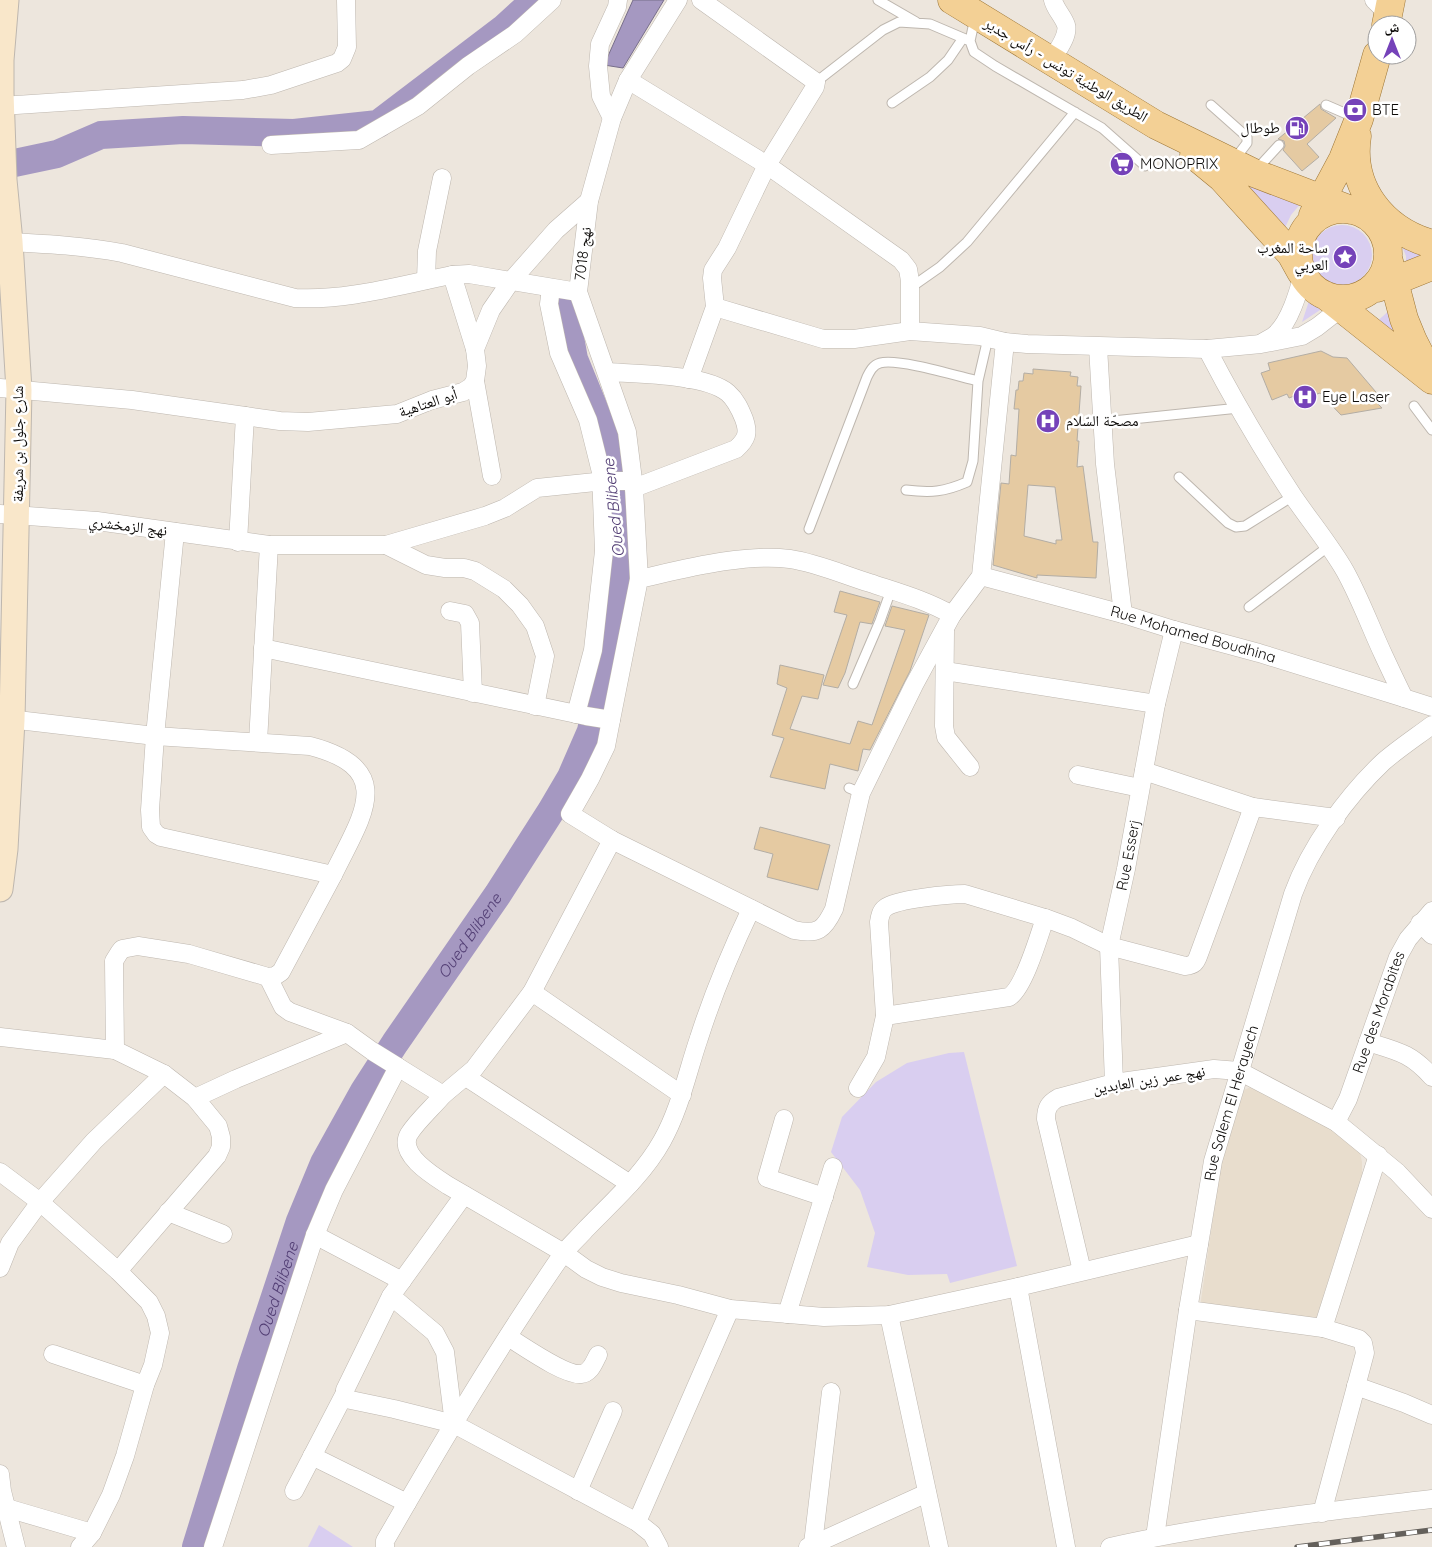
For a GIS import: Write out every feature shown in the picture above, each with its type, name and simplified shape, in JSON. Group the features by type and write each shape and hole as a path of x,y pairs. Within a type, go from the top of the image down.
{"main road":[{"name":"شارع جلول بن شريفة","path":"0,889 5,849 10,389 10,242 3,188 0,60 6,0"},
{"name":"الطريق الوطنية تونس - رأس جدير","path":"952,0 1156,125 1243,168 1351,210"},
{"path":"1374,65 1359,119 1343,159 1301,237 1298,261 1302,274 1314,289 1346,298 1398,355 1432,379"},
{"path":"1359,119 1356,141 1356,167 1367,195 1375,208 1398,229 1415,239 1432,244"},
{"name":"الطريق الوطنية تونس - رأس جدير","path":"1156,125 1222,178 1291,254 1302,274"},
{"path":"1307,226 1328,211 1339,209 1362,213 1379,227 1386,242 1391,270 1404,319 1432,379"},
{"path":"1346,298 1376,284 1384,273 1391,270 1432,266"}],"street":[{"path":"1,106 243,90 271,85 330,67 342,59 347,47 346,0"},
{"path":"271,145 359,140 418,106 468,66 515,34 552,0"},
{"path":"612,118 601,96 598,66 600,44 617,7 618,0"},
{"name":"نهج 7018","path":"612,840 570,814 606,746 609,719 639,579 627,432 578,292 589,201 612,118 628,80 678,0"},
{"path":"689,379 715,307 713,270 727,248 768,165 816,82 701,0"},
{"path":"1051,60 1066,35 1066,25 1054,6 1053,0"},
{"path":"628,80 768,165 901,260 908,269 910,331"},
{"path":"426,280 428,251 442,178"},
{"name":"أبو العتاهية","path":"10,389 132,400 280,421 308,422 397,414 422,404 463,392 471,387 475,381 477,366 475,349 491,310 511,281 556,230 589,201"},
{"path":"10,242 96,248 122,253 295,298 317,299 344,296 452,275 469,274 578,292"},
{"path":"1261,344 1277,334 1288,316 1297,298 1302,274"},
{"path":"452,275 475,349"},
{"path":"551,288 549,304 559,353 588,420 603,482 604,550 592,650 581,715"},
{"path":"715,307 823,339 854,340 910,331 980,336 996,340 1098,347 1206,349 1261,344 1302,336 1317,327 1346,298"},
{"path":"996,340 981,576 948,621 855,791 834,909 828,921 821,930 809,934 794,930 612,840 532,992 474,1069 443,1095 409,1135 406,1144 409,1152 422,1167 449,1186 564,1253 586,1269 611,1280 730,1309 824,1317 889,1315 1018,1287 1199,1244"},
{"path":"1098,347 1102,422 1123,614"},
{"path":"1206,349 1239,408 1294,496 1330,546 1359,597 1404,698"},
{"path":"258,742 269,546 386,546 485,516 505,508 538,488 603,482 632,483 736,449 743,442 748,430 738,405 727,392 710,384 689,379 650,374 607,372"},
{"path":"475,381 492,476"},
{"path":"238,542 245,416"},
{"name":"نهج الزمخشري","path":"9,514 97,521 269,546"},
{"path":"175,532 155,736 150,810 151,828 156,834 169,839 332,875"},
{"path":"386,546 426,565 444,568 464,568 475,571 504,589 520,605 535,626 545,656 535,706"},
{"path":"639,579 688,568 741,560 789,559 891,590 939,608 948,621 944,726 946,737 970,767"},
{"name":"Rue Mohamed Boudhina","path":"981,576 1259,653 1432,707"},
{"path":"450,611 465,614 470,623 472,693"},
{"name":"Rue Esserj","path":"1114,1083 1109,946 1156,704 1174,630"},
{"path":"263,648 535,706 609,719"},
{"path":"945,671 1156,704"},
{"path":"6,719 155,736 310,746 328,750 342,757 362,776 366,791 362,811 332,875 281,972 268,977 190,954 138,946 122,949 114,961 115,1050"},
{"name":"Rue Salem El Herayech","path":"1155,1537 1188,1310 1213,1161 1300,875 1311,853 1364,782 1384,761 1432,725"},
{"path":"1078,776 1142,780 1253,807 1336,818"},
{"path":"858,1088 876,1057 885,1016 879,922 883,909 889,905 944,895 965,894 1045,918 1072,928 1109,946 1184,966 1192,966 1196,962 1253,807"},
{"path":"385,1547 385,1541 478,1382 564,1253 630,1184 661,1142 682,1095 698,1039 730,953 751,909"},
{"path":"885,1016 1009,997 1014,994 1020,984 1045,918"},
{"name":"Rue des Morabites","path":"1336,1122 1348,1099 1398,957 1428,923"},
{"path":"268,977 283,1007 290,1012 346,1033 443,1095"},
{"path":"532,992 682,1095"},
{"path":"195,1098 346,1033"},
{"path":"0,1037 115,1050 164,1074 195,1098 218,1126 221,1147 217,1156 118,1271"},
{"path":"1368,1042 1408,1055 1419,1062 1432,1076"},
{"path":"213,1547 315,1235 334,1190 395,1065"},
{"name":"نهج عمر زين العابدين","path":"1082,1271 1046,1119 1046,1110 1050,1102 1058,1098 1114,1083 1214,1069 1239,1071 1336,1122 1397,1172 1432,1209"},
{"path":"0,1268 10,1243 40,1202 94,1142 164,1074"},
{"path":"466,1077 630,1184"},
{"path":"784,1118 767,1178 824,1197"},
{"path":"1323,1328 1378,1155"},
{"path":"787,1314 834,1167"},
{"path":"0,1172 40,1202 118,1271 149,1302 156,1316 160,1333 153,1365 111,1495 92,1533 80,1547"},
{"path":"294,1491 344,1395 391,1296 464,1194"},
{"path":"168,1212 223,1234"},
{"path":"315,1235 402,1281"},
{"path":"1018,1287 1066,1547"},
{"path":"391,1296 435,1333 445,1352 454,1424"},
{"path":"636,1522 730,1309"},
{"path":"1188,1310 1323,1328 1359,1339 1363,1343 1365,1352 1322,1513"},
{"path":"889,1315 939,1547"},
{"path":"508,1337 555,1366 569,1372 581,1374 591,1369 598,1354"},
{"path":"53,1354 145,1385"},
{"path":"1356,1386 1432,1415"},
{"path":"810,1546 831,1392"},
{"path":"344,1395 350,1401 394,1409 454,1424 636,1522 652,1534 659,1547"},
{"path":"578,1491 613,1411"},
{"path":"312,1456 407,1503"},
{"path":"0,1474 3,1507 16,1547"},
{"path":"810,1546 927,1493"},
{"path":"1110,1547 1228,1524 1432,1499"},
{"path":"3,1507 92,1533"}],"lane":[{"path":"878,0 916,22"},
{"path":"892,103 930,77 948,60 966,40 976,15"},
{"path":"816,82 883,30 899,22 930,24 966,40 974,52 995,66 1102,128 1145,166"},
{"path":"1211,105 1247,137 1243,168"},
{"path":"1326,105 1359,119"},
{"path":"910,288 940,267 967,242 1075,112"},
{"path":"1243,168 1279,145"},
{"path":"906,490 930,493 949,490 967,482 973,461 978,381 996,340"},
{"path":"809,529 872,368 878,363 894,361 978,381"},
{"path":"1414,406 1432,430"},
{"path":"1102,422 1239,408"},
{"path":"1179,477 1228,523 1236,527 1245,526 1294,496"},
{"path":"1249,607 1330,546"},
{"path":"853,684 891,590"}],"shaded area":[{"path":"525,0 545,0 508,36 499,24"},
{"path":"633,0 664,0 623,68 604,65"},
{"path":"1223,169 1302,202 1291,215 1283,232"},
{"path":"1342,225 1359,230 1367,238 1372,255 1367,272 1359,280 1342,285 1325,280 1317,272 1312,255 1317,238 1325,230"},
{"path":"1399,239 1429,252 1406,268 1406,256"},
{"path":"1310,298 1323,308 1302,322"},
{"path":"1391,309 1400,335 1374,324"},
{"path":"964,1052 1017,1266 950,1283 947,1274 908,1275 867,1267 875,1233 860,1190 831,1152 842,1117 876,1082 907,1063 949,1053"},
{"path":"1253,1086 1343,1135 1360,1153 1362,1174 1315,1322 1200,1307 1221,1163 1244,1090"},
{"path":"319,1525 353,1547 308,1547"}],"building":[{"path":"1320,104 1321,109 1336,118 1307,144 1319,157 1302,171 1283,150 1285,146 1284,141 1278,139"},
{"path":"1321,351 1333,357 1347,358 1381,398 1377,403 1382,408 1341,415 1320,393 1300,400 1297,395 1289,398 1287,394 1272,400 1261,373 1270,370 1268,363"},
{"path":"1033,369 1071,372 1070,376 1078,377 1077,386 1081,386 1077,467 1083,466 1093,542 1098,542 1096,578 1037,575 1037,578 993,565 1001,483 1009,484 1011,455 1016,456 1019,409 1014,409 1016,390 1018,390 1019,381 1023,381 1024,373 1033,374","holes":["1028,485 1055,487 1062,540 1056,540 1056,544 1024,536"]},
{"path":"840,591 880,602 872,624 860,622 845,673 838,688 823,685 847,615 834,612"},
{"path":"892,606 929,615 910,671 870,750 863,749 858,771 830,764 825,789 770,777 784,738 772,735 787,688 777,684 780,665 824,675 818,699 802,696 790,729 850,744 858,721 872,725 905,630 885,626"},
{"path":"760,827 830,845 818,890 767,877 773,854 754,849"}],"waterway":[{"path":"0,166 57,154 101,135 183,130 294,133 378,124 503,29 535,0"},
{"name":"Oued Blibene","path":"196,1547 251,1369 300,1221 324,1163 364,1091 498,894 551,811 571,777 591,731 617,592 620,548 605,435 574,359 564,305"}],"railway":[{"path":"1297,1547 1432,1530"}],"place":[{"name":"BTE","path":"1355,110"},
{"name":"طوطال","path":"1297,128"},
{"name":"MONOPRIX","path":"1122,164"},
{"name":"ساحة المغرب العربي","path":"1345,257"},
{"name":"Eye Laser","path":"1305,397"},
{"name":"مصحّة السّلام","path":"1048,421"}]}
